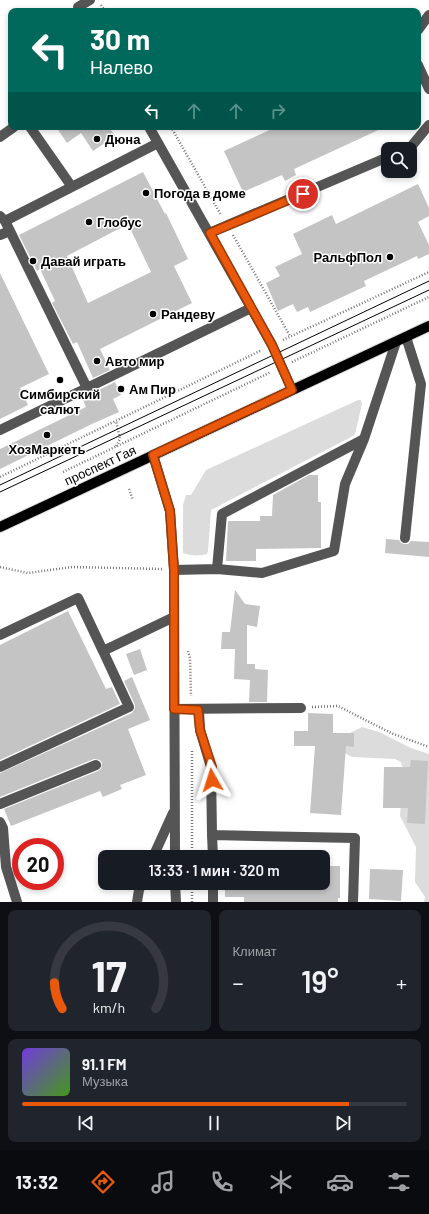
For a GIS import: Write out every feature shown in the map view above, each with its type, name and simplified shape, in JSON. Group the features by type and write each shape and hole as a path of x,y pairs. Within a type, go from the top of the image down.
{"main road":[{"name":"проспект Гая","path":"0,527 429,326"}],"street":[{"path":"77,6 90,0"},
{"path":"421,26 429,14"},
{"path":"421,72 429,89"},
{"path":"415,142 429,125"},
{"path":"0,137 10,130"},
{"path":"32,130 72,187"},
{"path":"150,130 252,308 272,345 292,390"},
{"path":"86,388 10,231 2,218 72,187 158,143"},
{"path":"210,233 381,160"},
{"path":"0,235 10,231"},
{"path":"0,430 252,308"},
{"path":"405,538 425,384 406,337"},
{"path":"174,570 217,569 262,573 334,551 345,484 364,439 396,342"},
{"path":"217,569 222,514 364,439"},
{"path":"153,455 170,511 174,570 175,850"},
{"path":"0,635 78,598 129,707 0,767"},
{"path":"103,651 174,617"},
{"path":"174,709 301,708"},
{"path":"198,710 200,730 212,767 213,850"},
{"path":"0,804 96,765"},
{"path":"157,850 175,809"},
{"path":"0,822 3,828 6,867 17,902"},
{"path":"212,835 355,838 353,902"},
{"path":"137,902 139,890"},
{"path":"175,890 176,902"},
{"path":"213,890 213,902"}],"path":[{"path":"0,477 272,345 429,272"},
{"path":"63,472 429,297"},
{"path":"116,421 120,439 116,447"},
{"path":"129,489 133,500"},
{"path":"0,567 28,573 72,567 174,570"},
{"path":"301,708 338,706 391,733 429,747"},
{"path":"192,890 192,902"}],"shaded area":[{"path":"358,400 361,400 362,404 355,434 353,436 211,510 207,554 189,555 183,553 183,505 186,495 191,495 206,470"},
{"path":"362,727 379,732 411,748 429,754 429,902 424,902 425,897 415,882 416,847 400,816 403,770 401,762 395,759 352,757 343,752 346,735"}],"building":[{"name":"Дюна","path":"58,130 111,130 115,136 93,151 81,133 67,143"},
{"path":"270,130 378,130 294,169 296,175 285,181 282,175 243,192 224,151"},
{"path":"143,172 165,214 166,213 188,259 174,266 192,303 100,349 110,370 93,378 77,342 73,344 52,303 55,301 40,269 37,271 19,235","holes":["128,224 151,272 88,303 67,256"]},
{"path":"418,184 429,208 429,216 418,222 429,245 429,254 418,259 417,256 364,281 366,286 310,312 308,307 297,312 293,304 278,311 266,283 280,276 275,267 302,254 293,234 332,215 336,224"},
{"path":"0,273 49,374 20,388 28,405 0,419"},
{"path":"115,382 121,395 113,399 119,412 0,469 0,449 86,407 82,398"},
{"path":"309,475 318,475 318,502 321,502 321,548 256,549 256,561 226,561 228,521 260,521 260,516 272,516 273,495"},
{"path":"386,539 399,540 401,543 405,544 408,544 411,541 429,542 429,557 385,553"},
{"path":"235,590 245,604 260,606 257,627 247,625 247,664 255,664 255,669 268,670 267,702 249,702 250,680 234,679 235,649 221,649 222,632 230,632"},
{"path":"68,611 106,689 112,687 120,704 0,760 0,645"},
{"path":"140,649 147,670 134,675 126,654"},
{"path":"132,677 150,720 128,729 146,775 120,785 122,789 103,797 100,791 11,826 4,809 98,771 101,769 102,763 100,760 94,759 0,797 0,773 132,713 135,705 124,681"},
{"path":"308,713 333,714 333,733 354,733 354,747 346,746 341,815 310,813 315,746 294,746 294,731 308,731"},
{"path":"411,760 428,761 425,824 407,823 408,808 383,808 384,767 410,767"},
{"path":"330,866 340,866 340,898 338,898 338,902 244,902 244,897 225,897 225,890 330,890"},
{"path":"370,869 403,870 401,901 369,899"}],"tram line":[{"path":"0,485 429,281"},
{"path":"0,492 429,290"}],"place":[{"name":"Дюна","path":"97,139"},
{"name":"Погода в доме","path":"146,193"},
{"name":"Глобус","path":"89,222"},
{"name":"РальфПол","path":"390,257"},
{"name":"Давай играть","path":"33,261"},
{"name":"Рандеву","path":"153,314"},
{"name":"Авто мир","path":"97,361"},
{"name":"Симбирский салют","path":"60,380"},
{"name":"Ам Пир","path":"121,389"},
{"name":"ХозМаркеть","path":"47,435"}],"route":[{"path":"212,780 212,767 200,730 198,710 174,709 174,570 170,511 153,455 292,390 272,345 210,233 303,194"}]}
